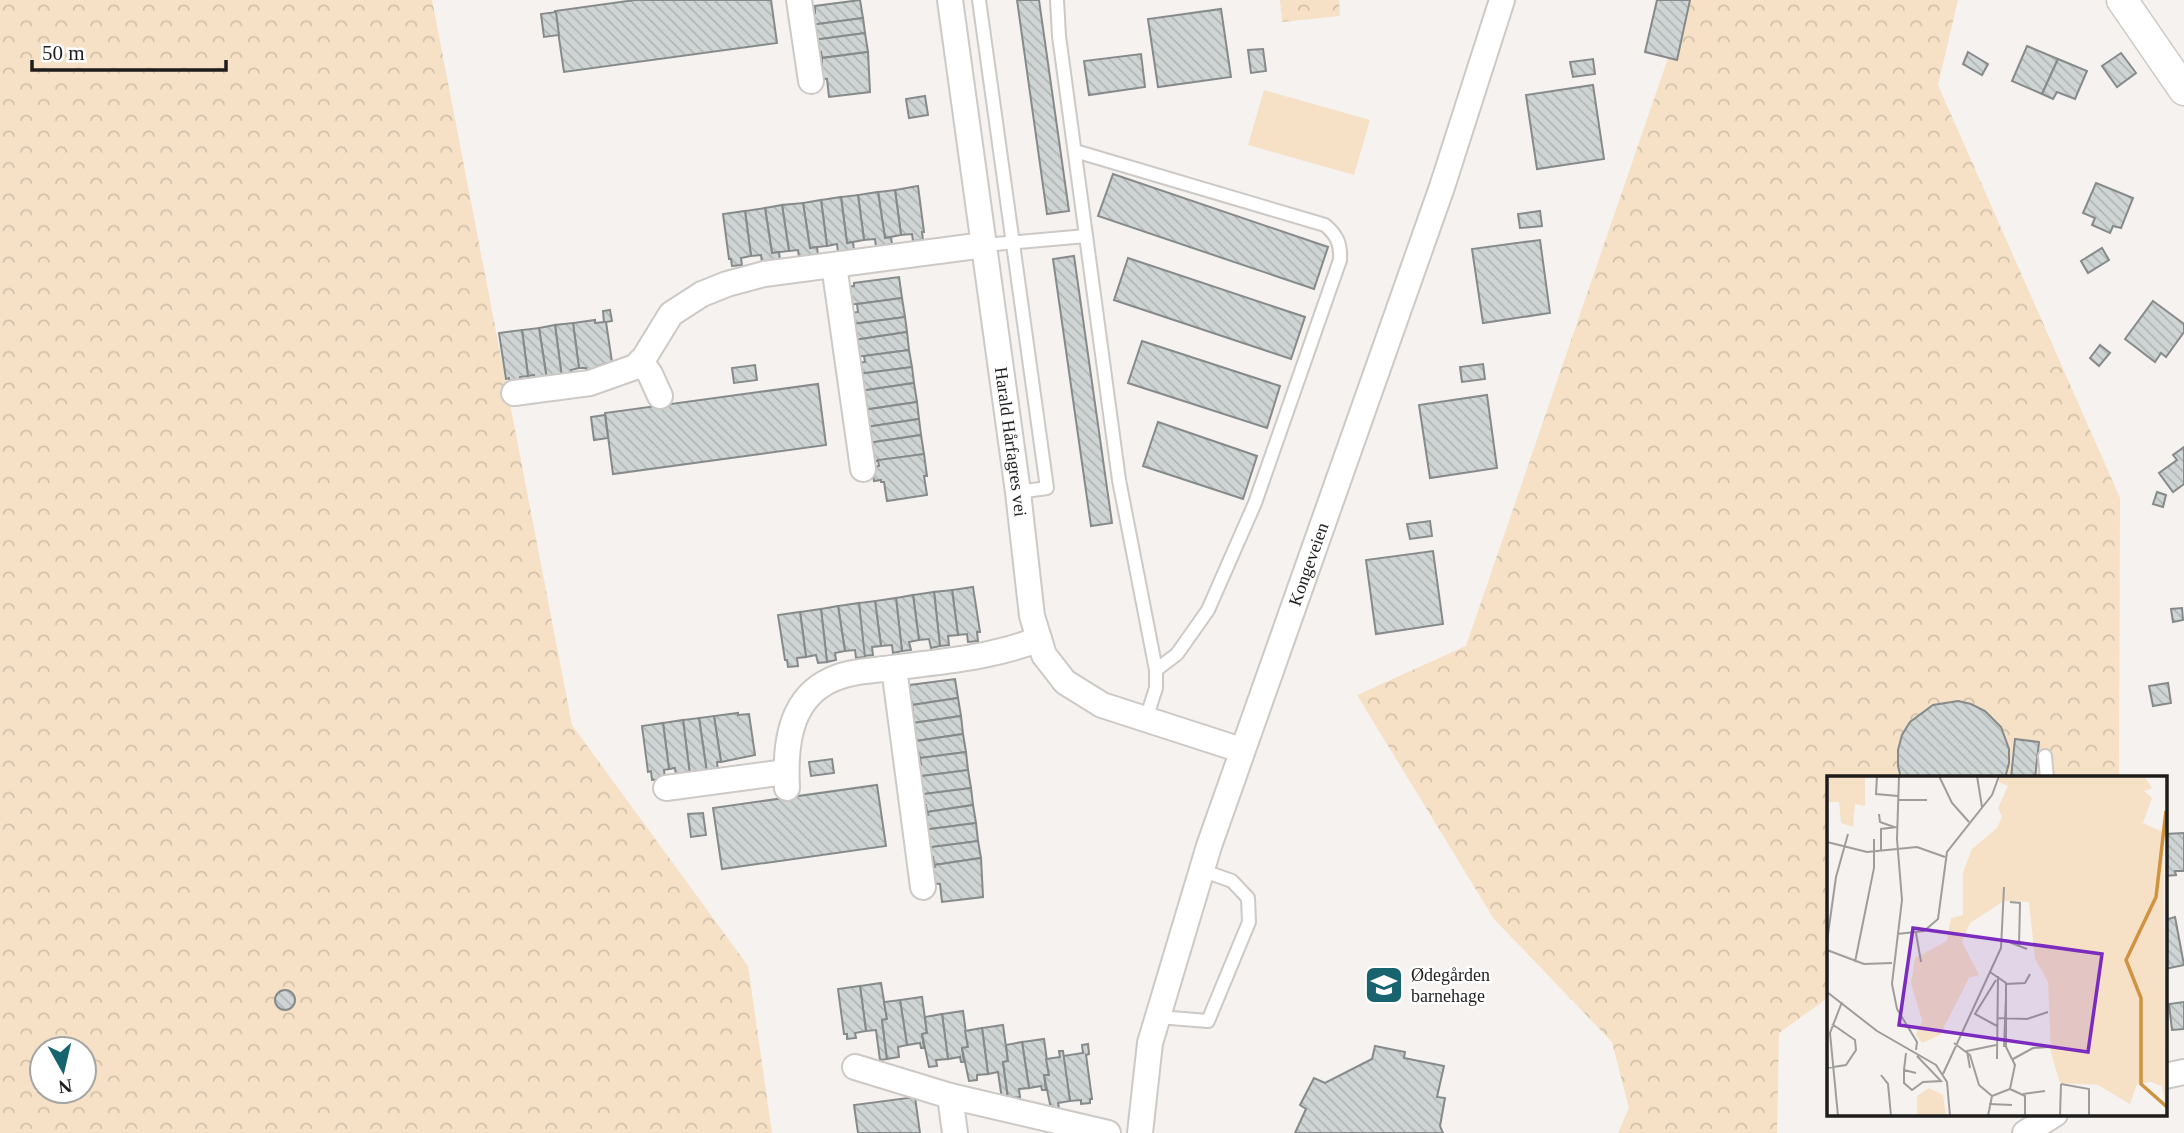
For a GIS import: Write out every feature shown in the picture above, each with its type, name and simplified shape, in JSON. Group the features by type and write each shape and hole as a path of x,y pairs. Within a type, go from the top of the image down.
{"street":[{"path":"799,0 811,82"},
{"name":"Harald Hårfagres vei","path":"950,0 1018,492 1032,616 1044,655 1065,682 1102,705 1241,750"},
{"name":"Kongeveien","path":"1140,1133 1150,1043 1201,870 1241,750 1442,187 1502,0"},
{"path":"2122,0 2184,90"},
{"path":"514,393 590,383 635,367 671,314 702,294 752,276 984,245"},
{"path":"834,265 863,469"},
{"path":"641,361 660,396"},
{"path":"666,788 787,780 789,733 797,712 815,690 825,683 849,674 1000,653 1039,639"},
{"path":"894,668 923,887"},
{"path":"855,1067 950,1096 1108,1133"},
{"path":"2166,1076 2184,1072"},
{"path":"950,1096 954,1133"},
{"path":"2025,1133 2052,1116"}],"lane":[{"path":"979,0 1047,488 1018,492"},
{"path":"1057,0 1059,36 1119,480 1156,670 1156,688 1146,719"},
{"path":"1075,151 1325,225 1336,234 1340,247 1340,260 1255,503 1208,610 1177,654 1156,670"},
{"path":"984,245 1086,236"},
{"path":"2045,756 2047,776"},
{"path":"1158,1017 1208,1021 1250,922 1248,898 1233,881 1201,870"}],"green space":[{"path":"0,0 432,0 572,725 748,966 772,1133 0,1133"},
{"path":"1280,0 1339,0 1340,16 1282,22"},
{"path":"1688,0 1958,0 1938,85 2120,498 2119,776 1827,776 1827,998 1779,1033 1777,1133 1618,1133 1629,1108 1612,1042 1494,919 1357,695 1466,646"},
{"path":"1264,90 1370,120 1354,175 1248,145"}],"building":[{"path":"635,0 771,0 777,43 564,72 555,11"},
{"path":"860,0 863,18 810,25 809,13 815,13 815,6"},
{"path":"1017,0 1039,0 1069,211 1047,214"},
{"path":"1657,0 1690,0 1677,60 1645,52"},
{"path":"1221,9 1231,77 1158,87 1148,19"},
{"path":"556,12 559,35 544,37 541,14"},
{"path":"863,18 865,33 813,40 810,25"},
{"path":"865,33 868,52 822,58 821,52 814,53 813,40"},
{"path":"2027,46 2058,59 2042,94 2012,81"},
{"path":"1263,49 1266,71 1251,73 1248,50"},
{"path":"868,52 870,92 829,97 827,79 818,78 816,64 822,64 822,58"},
{"path":"1968,52 1988,64 1982,75 1963,64"},
{"path":"2121,53 2136,73 2117,87 2102,66"},
{"path":"1141,54 1145,87 1089,95 1084,61"},
{"path":"1593,59 1595,74 1573,77 1570,62"},
{"path":"2058,59 2087,71 2075,99 2057,92 2053,99 2042,94"},
{"path":"1593,85 1604,159 1537,169 1526,95"},
{"path":"925,96 928,115 909,118 906,99"},
{"path":"1113,174 1328,247 1314,289 1098,216"},
{"path":"2096,183 2133,198 2121,228 2113,226 2110,233 2092,225 2095,218 2083,213"},
{"path":"918,186 924,232 923,240 913,241 912,234 901,235 895,190"},
{"path":"895,190 901,235 885,238 878,192"},
{"path":"878,192 885,238 891,237 892,244 876,247 875,239 864,240 858,195"},
{"path":"858,195 864,240 847,243 841,197"},
{"path":"841,197 847,243 853,242 854,250 838,252 837,244 827,246 821,200"},
{"path":"821,200 827,246 810,248 803,203"},
{"path":"803,203 810,248 817,247 818,255 799,257 798,250 789,251 782,205"},
{"path":"782,205 789,251 772,253 765,208"},
{"path":"765,208 772,253 779,252 780,260 762,262 761,255 751,256 745,211"},
{"path":"745,211 751,256 741,258 742,265 732,266 723,214"},
{"path":"1540,211 1542,226 1520,228 1518,214"},
{"path":"1540,240 1550,313 1483,323 1472,249"},
{"path":"2102,248 2109,260 2088,273 2081,261"},
{"path":"1074,256 1112,523 1091,526 1053,259"},
{"path":"1128,258 1305,317 1291,359 1114,300"},
{"path":"899,277 902,298 849,305 846,287 854,286 854,283"},
{"path":"902,298 905,317 852,324 850,313 858,312 857,304"},
{"path":"2153,301 2184,324 2184,332 2166,357 2161,353 2155,362 2125,339"},
{"path":"610,310 612,321 606,322 612,362 598,366 599,373 587,374 586,368 579,368 573,323 595,320 595,323 604,322 603,311"},
{"path":"905,317 907,332 854,340 852,324"},
{"path":"573,323 579,368 571,370 572,377 562,378 555,325"},
{"path":"555,325 562,378 547,380 539,328"},
{"path":"539,328 547,380 535,382 534,375 528,376 522,330"},
{"path":"522,330 528,376 520,377 521,384 510,386 509,378 506,379 499,333"},
{"path":"907,332 909,350 856,357 854,340"},
{"path":"1142,341 1280,386 1267,428 1128,383"},
{"path":"2100,345 2110,353 2099,366 2090,358"},
{"path":"909,350 912,367 858,374 857,363 865,362 864,356"},
{"path":"1483,364 1485,379 1462,382 1460,367"},
{"path":"755,365 757,380 734,383 732,368"},
{"path":"912,367 914,383 860,391 858,374"},
{"path":"914,383 917,402 863,410 860,391"},
{"path":"818,384 826,445 613,474 605,413"},
{"path":"1487,395 1497,468 1430,478 1419,405"},
{"path":"917,402 919,419 866,427 863,410"},
{"path":"605,415 608,438 594,440 591,417"},
{"path":"919,419 921,435 868,443 866,427"},
{"path":"1158,422 1257,456 1243,499 1143,466"},
{"path":"921,435 924,454 870,462 868,443"},
{"path":"2184,447 2184,484 2173,492 2159,473 2177,460 2173,455"},
{"path":"924,454 927,495 887,501 884,482 874,481 872,467 879,466 878,460"},
{"path":"2157,492 2166,495 2163,507 2153,504"},
{"path":"1430,521 1432,536 1410,539 1407,524"},
{"path":"1433,551 1443,624 1376,634 1366,560"},
{"path":"973,587 980,632 977,632 978,641 968,642 967,634 958,635 952,590"},
{"path":"952,590 958,635 948,636 949,645 940,646 934,592"},
{"path":"934,592 940,646 931,648 929,639 919,640 913,595"},
{"path":"913,595 919,640 909,642 911,650 902,651 896,598"},
{"path":"896,598 902,651 893,653 892,645 881,646 875,601"},
{"path":"875,601 881,646 872,647 873,655 864,656 859,603"},
{"path":"859,603 865,657 856,658 855,650 845,651 838,606"},
{"path":"838,606 845,651 835,653 836,660 827,662 821,609"},
{"path":"2182,608 2183,620 2173,622 2171,609"},
{"path":"821,609 827,662 818,663 816,655 806,657 800,612"},
{"path":"800,612 806,657 797,658 798,666 788,667 778,615"},
{"path":"955,679 958,698 912,705 912,702 903,703 901,689 910,688 910,685"},
{"path":"2168,683 2171,703 2153,706 2149,686"},
{"path":"958,698 961,716 906,724 905,713 913,712 912,705"},
{"path":"1958,701 1985,711 2001,727 2009,749 2006,776 1900,776 1898,750 1902,735 1910,722 1933,705"},
{"path":"749,714 755,755 721,762 714,716"},
{"path":"714,716 721,762 717,762 718,771 707,773 699,718"},
{"path":"961,716 963,734 909,742 906,724"},
{"path":"699,718 707,773 690,775 683,720"},
{"path":"683,720 690,775 676,776 675,768 669,769 663,723"},
{"path":"663,723 669,769 664,770 665,779 652,780 651,771 648,772 642,726"},
{"path":"963,734 966,752 920,758 919,753 911,754 909,742"},
{"path":"2015,739 2039,742 2035,776 2011,776"},
{"path":"966,752 968,770 914,777 912,765 921,764 920,758"},
{"path":"832,759 834,773 811,776 809,762"},
{"path":"968,770 971,788 916,795 914,777"},
{"path":"877,785 886,846 722,869 713,808"},
{"path":"971,788 973,805 927,812 926,805 918,806 916,795"},
{"path":"973,805 976,823 922,830 920,816 928,815 927,812"},
{"path":"703,813 706,835 691,837 688,814"},
{"path":"976,823 978,841 924,848 922,830"},
{"path":"2184,833 2184,871 2175,871 2176,875 2166,876 2166,834"},
{"path":"978,841 981,858 934,865 933,857 926,858 924,848"},
{"path":"981,858 983,897 942,902 940,884 929,883 927,868"},
{"path":"2175,917 2184,965 2166,969 2166,920"},
{"path":"881,983 887,1019 882,1020 887,1059 880,1060 876,1030 866,1031 860,986"},
{"path":"860,986 866,1031 855,1033 856,1038 847,1039 838,989"},
{"path":"281,990 289,990 295,1000 289,1010 281,1010 275,1004 275,996"},
{"path":"922,997 927,1033 922,1034 924,1048 921,1048 920,1043 907,1045 900,1000"},
{"path":"900,1000 907,1045 898,1047 899,1057 887,1059 882,1020 887,1019 884,1002"},
{"path":"2184,1002 2184,1029 2172,1030 2169,1004"},
{"path":"963,1011 968,1047 962,1048 964,1062 961,1062 960,1057 948,1059 942,1014"},
{"path":"942,1014 948,1059 936,1060 937,1066 929,1067 922,1034 927,1033 925,1017"},
{"path":"1003,1025 1008,1061 1003,1062 1008,1098 1002,1099 998,1072 988,1074 982,1028"},
{"path":"982,1028 988,1074 977,1075 977,1080 969,1081 962,1048 968,1047 965,1031"},
{"path":"1044,1039 1049,1075 1044,1075 1046,1090 1042,1090 1041,1086 1029,1088 1022,1042"},
{"path":"1022,1042 1029,1088 1019,1089 1020,1097 1008,1098 1003,1062 1008,1061 1006,1045"},
{"path":"1088,1044 1089,1054 1086,1055 1092,1099 1090,1103 1081,1104 1081,1100 1070,1101 1063,1056 1083,1053 1082,1045"},
{"path":"1375,1046 1405,1052 1404,1058 1444,1066 1437,1097 1445,1098 1440,1126 1443,1133 1295,1133 1306,1109 1300,1105 1314,1078 1325,1083 1372,1059"},
{"path":"1059,1051 1063,1051 1070,1101 1058,1103 1059,1108 1051,1109 1044,1075 1049,1075 1046,1059 1060,1057"},
{"path":"915,1097 920,1133 858,1133 854,1105"}],"place":[{"name":"Ødegården barnehage","path":"1384,985"}]}
